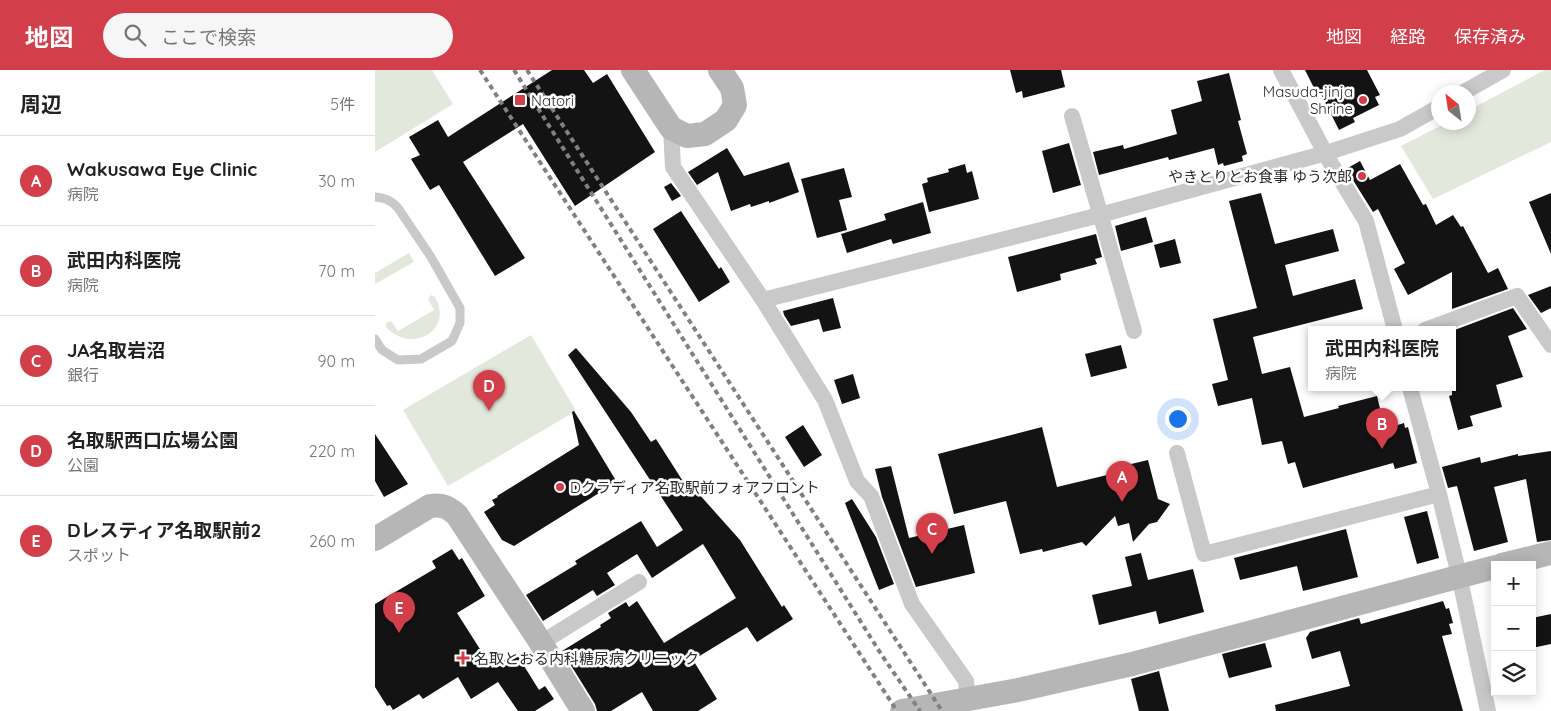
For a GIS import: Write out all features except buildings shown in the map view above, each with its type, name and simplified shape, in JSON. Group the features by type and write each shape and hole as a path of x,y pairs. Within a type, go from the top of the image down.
{"street":[{"path":"633,70 671,128 687,136 705,134 726,120 735,105 732,88 720,70"},
{"path":"1281,70 1326,153 1366,221 1394,326"},
{"path":"1476,85 1503,70"},
{"path":"763,300 1100,215 1326,153 1399,129 1431,111"},
{"path":"1072,116 1134,331"},
{"path":"671,128 673,167 763,300 825,400 857,480 871,496 912,604 965,681 968,699"},
{"path":"1436,326 1517,296 1551,345"},
{"path":"1411,391 1459,575 1487,711"},
{"path":"1177,453 1204,554 1439,494"},
{"path":"375,539 431,506 439,504 448,507 457,514 583,711"},
{"path":"1518,561 1551,553"},
{"path":"902,711 1018,690 1132,664 1491,567"},
{"path":"541,643 639,582"}],"lane":[{"path":"375,197 392,201 398,208 431,257 459,308 460,323 452,341 421,359 398,360 381,350 375,339"}],"shaded area":[{"path":"375,70 432,70 453,104 375,152"},
{"path":"1545,70 1551,70 1551,142 1433,199 1401,146 1432,130 1476,130 1476,106"},
{"path":"409,253 414,262 375,284 375,273"},
{"path":"431,295 435,297 439,309 439,320 435,328 427,335 418,339 407,339 396,335 386,327 386,323 391,321 398,331 434,310 428,299"},
{"path":"531,335 576,411 448,486 403,410"}],"railway":[{"path":"480,70 897,711"},
{"path":"514,70 881,654 920,711"},
{"path":"527,70 942,711"}],"place":[{"name":"Natori","path":"520,100"},
{"name":"Masuda-jinja Shrine","path":"1363,100"},
{"name":"やきとりとお食事 ゆう次郎","path":"1362,176"},
{"name":"名取駅西口広場公園","path":"489,411"},
{"name":"武田内科医院","path":"1382,449"},
{"name":"Dクラディア名取駅前フォアフロント","path":"560,487"},
{"name":"Wakusawa Eye Clinic","path":"1122,502"},
{"name":"JA名取岩沼","path":"932,554"},
{"name":"Dレスティア名取駅前2","path":"399,633"},
{"name":"名取とおる内科糖尿病クリニック","path":"463,658"}]}
